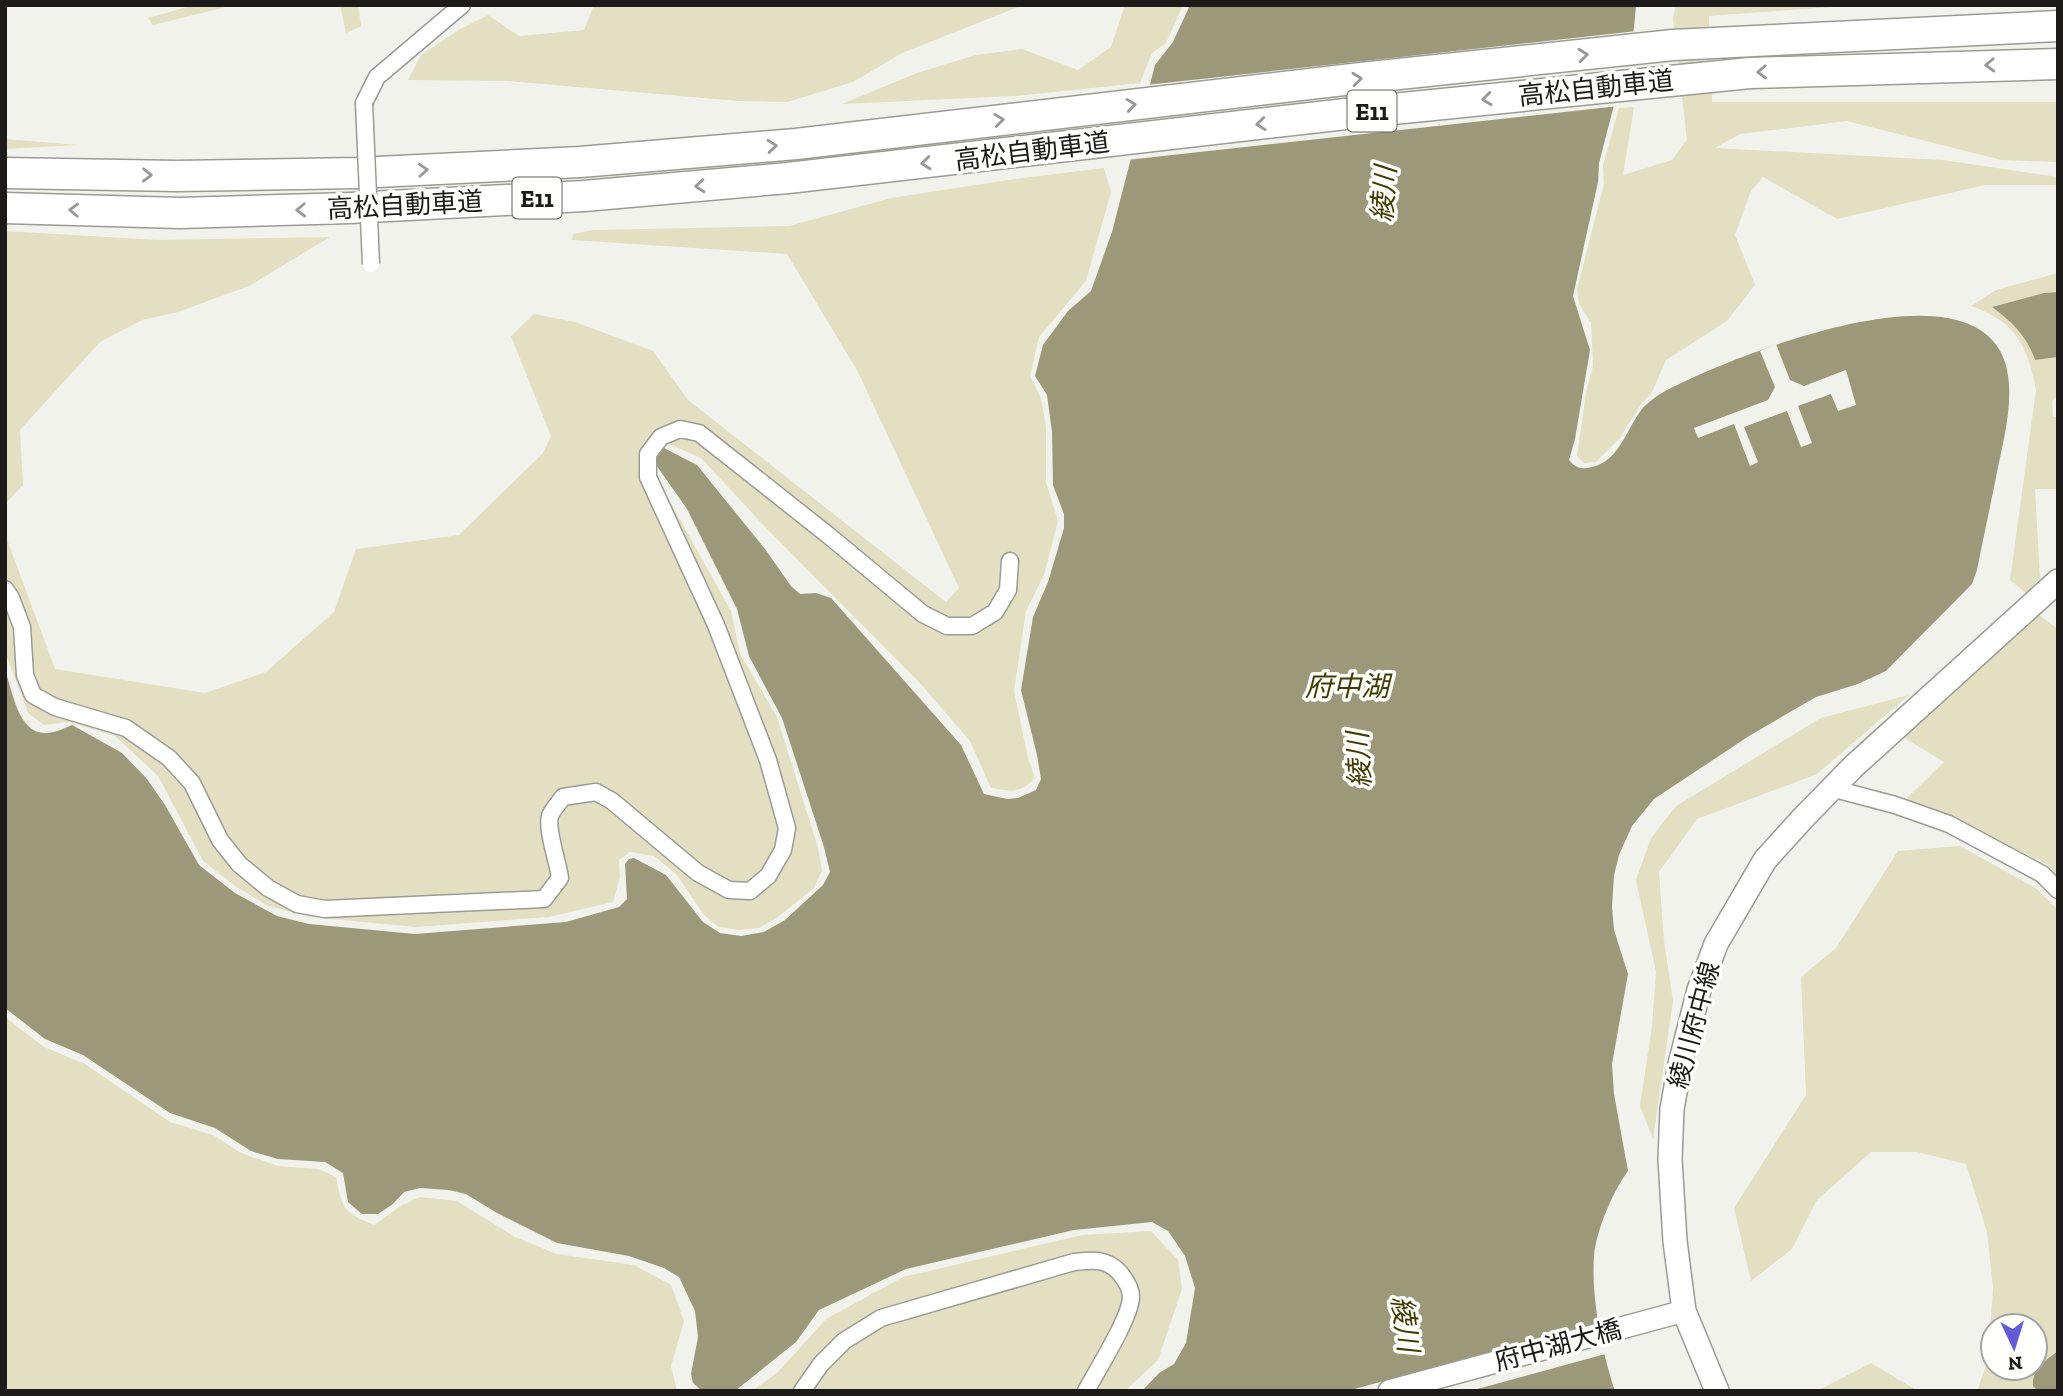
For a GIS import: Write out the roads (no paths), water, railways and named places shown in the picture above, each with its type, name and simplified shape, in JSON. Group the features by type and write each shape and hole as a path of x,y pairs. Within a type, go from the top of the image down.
{"highway":[{"path":"1747,40 2024,10 2058,9"},
{"name":"高松自動車道","path":"5,173 177,176 357,173 580,162 796,144 1673,45 2058,26"},
{"name":"高松自動車道","path":"5,208 180,213 350,208 584,196 788,178 1363,112 1750,73 2049,65"}],"main road":[{"name":"綾川府中線","path":"1717,1391 1684,1311 1673,1228 1670,1159 1672,1109 1689,1024 1716,944 1765,860 1832,788 2058,581"}],"street":[{"path":"371,264 364,103 377,77 462,5"},
{"path":"5,589 22,627 25,675 33,695 55,707 126,728 169,758 192,782 220,840 239,864 268,888 297,904 325,909 544,899 560,877 551,840 550,817 562,797 596,792 612,801 698,873 729,890 750,891 768,876 783,850 787,828 768,760 716,625 648,477 648,454 661,437 680,429 699,433 923,614 947,626 972,626 995,612 1007,590 1010,561"},
{"path":"1832,788 1895,805 1949,824 2042,874 2058,890"},
{"path":"802,1391 821,1364 844,1341 881,1318 1074,1262 1093,1259 1108,1262 1117,1270 1126,1281 1131,1295 1128,1312 1086,1391"},
{"name":"府中湖大橋","path":"1389,1391 1684,1311"}],"water":[{"name":"府中湖","path":"1190,5 1636,5 1634,28 1599,163 1598,182 1573,296 1590,350 1569,460 1577,467 1587,468 1607,460 1620,445 1642,409 1667,390 1742,357 1793,339 1847,325 1900,316 1947,318 1983,332 2005,362 2009,390 2007,420 1972,584 1886,671 1858,684 1816,697 1749,736 1654,799 1632,826 1619,855 1614,875 1612,907 1614,930 1628,974 1612,1064 1614,1094 1628,1171 1606,1212 1594,1256 1594,1289 1599,1325 1615,1391 1142,1391 1159,1373 1174,1364 1186,1343 1195,1288 1185,1256 1168,1231 1152,1222 1074,1230 906,1269 819,1310 796,1342 735,1391 702,1391 693,1383 691,1374 698,1337 695,1311 679,1277 664,1268 629,1256 557,1243 466,1194 449,1190 420,1188 404,1192 378,1214 362,1214 348,1202 343,1173 325,1162 278,1159 251,1151 215,1128 170,1113 83,1055 45,1039 5,1008 5,670 18,710 29,727 46,733 72,725 122,753 147,779 165,805 199,865 235,893 277,916 309,924 415,934 566,922 619,907 627,899 625,864 634,858 666,875 703,922 720,933 741,936 764,932 785,920 823,885 830,872 824,847 782,718 749,656 737,609 687,509 654,462 656,444 697,465 800,594 816,593 831,598 961,745 984,794 1007,799 1018,798 1036,790 1041,779 1021,690 1033,617 1048,582 1064,528 1064,514 1053,485 1052,432 1047,395 1035,376 1043,345 1068,311 1091,291 1112,232 1155,65 1173,42"},
{"path":"2058,292 2058,357 2035,360 2018,330 1992,307 2044,293"},
{"path":"2058,1351 2058,1391 2038,1391 2033,1382 2049,1382 2049,1357"}],"water label":[{"name":"綾川","path":"1384,194"},
{"name":"綾川","path":"1359,760"},
{"name":"綾川","path":"1405,1324"}]}
